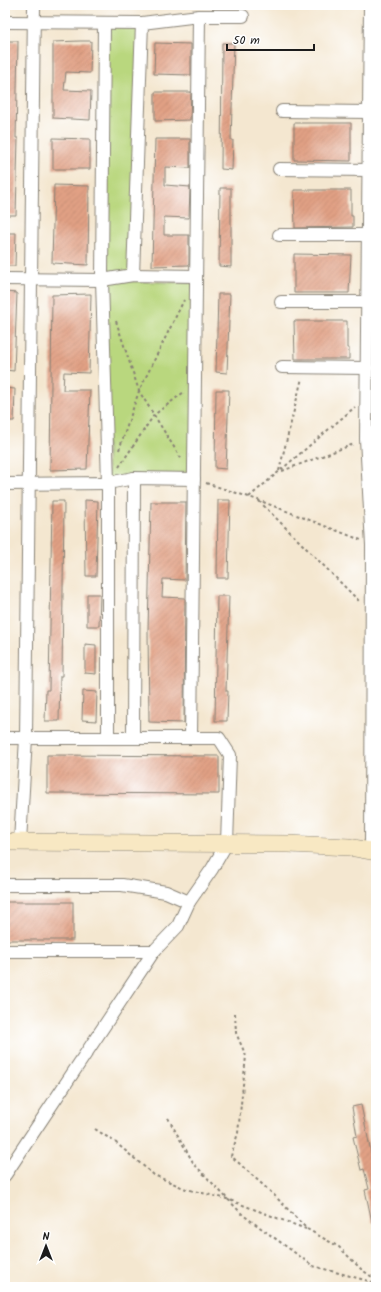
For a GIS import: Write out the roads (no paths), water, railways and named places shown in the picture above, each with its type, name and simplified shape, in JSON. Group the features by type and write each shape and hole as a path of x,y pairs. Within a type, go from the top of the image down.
{"street":[{"path":"34,5 26,738 12,842 227,843 342,847 373,852 372,545 366,439 370,5"},
{"path":"5,22 33,21 142,23 199,16 243,16"},
{"path":"191,738 199,16"},
{"path":"104,23 102,280 108,483 108,738"},
{"path":"133,275 142,23"},
{"path":"282,111 369,112"},
{"path":"279,169 369,170"},
{"path":"279,235 368,235"},
{"path":"5,279 102,280 133,275 196,276"},
{"path":"281,302 367,302"},
{"path":"282,367 367,368"},
{"path":"5,484 108,483 134,478 194,479"},
{"path":"132,738 134,478"},
{"path":"5,738 219,738 230,755 227,843 212,869 189,902 178,926 154,951 5,1175"},
{"path":"5,885 122,885 166,892 189,902"},
{"path":"5,951 154,951"}]}
